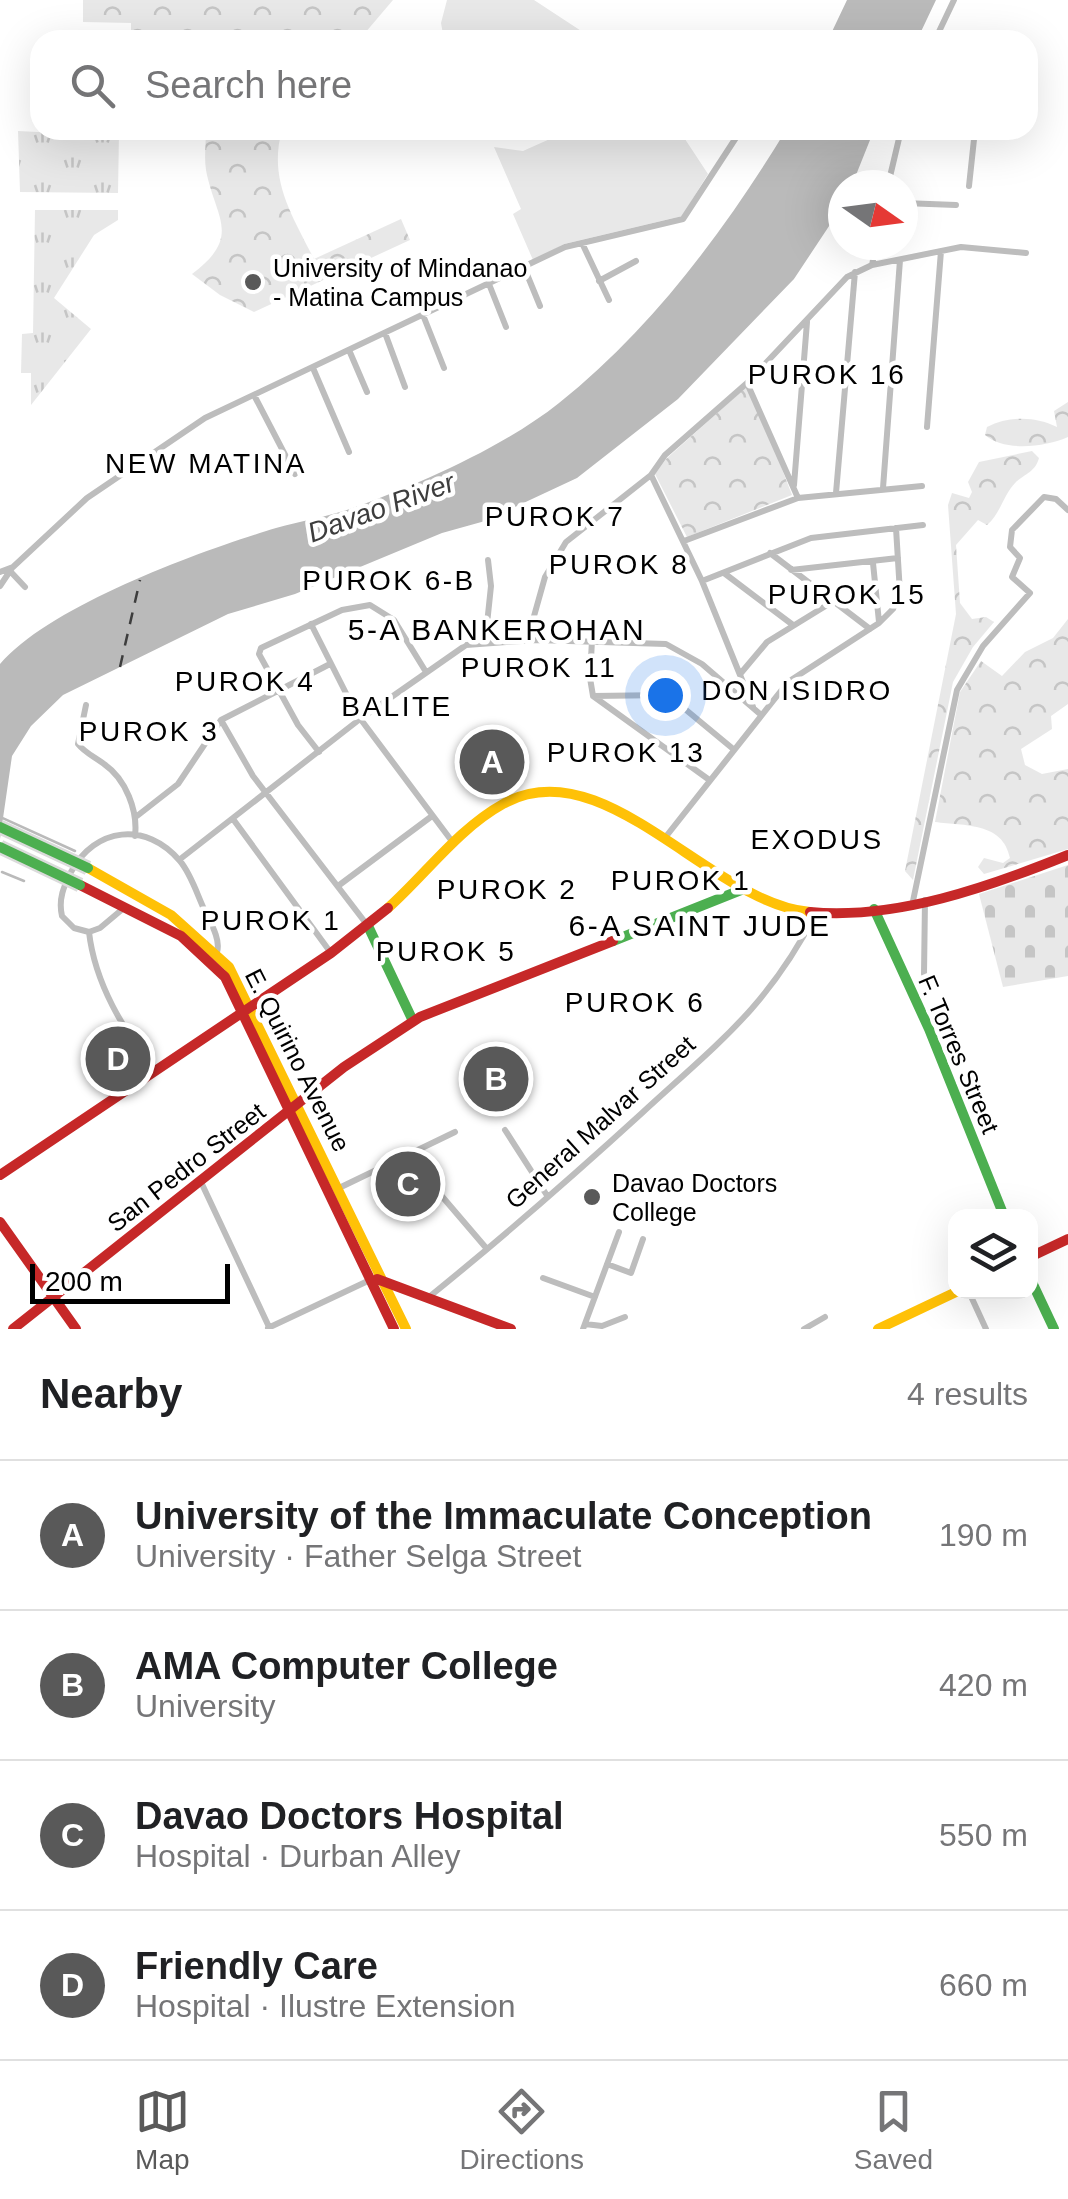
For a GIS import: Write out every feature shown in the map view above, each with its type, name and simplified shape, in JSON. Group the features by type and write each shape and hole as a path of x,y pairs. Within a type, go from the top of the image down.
{"main road":[{"path":"0,1175 331,954 509,801 538,793 594,802 664,838 741,890 786,909 816,913 874,909 919,900 1068,855"},
{"name":"E. Quirino Avenue","path":"0,827 146,899 217,952 299,1103 339,1188 394,1329"},
{"name":"E. Quirino Avenue","path":"0,847 181,936 224,976 246,1010 289,1111 406,1329"},
{"name":"San Pedro Street","path":"13,1329 299,1103 413,1021 741,890"},
{"name":"F. Torres Street","path":"874,909 929,1029 1001,1209"},
{"path":"368,926 413,1021"},
{"path":"0,1222 76,1329"},
{"path":"1038,1253 1068,1239"},
{"path":"376,1279 511,1329"},
{"path":"1038,1295 1054,1329"},
{"path":"878,1329 948,1296"}],"street":[{"path":"940,30 954,0"},
{"path":"0,586 11,569 87,498 205,418 524,267 582,243 683,218 734,140"},
{"path":"891,170 898,140"},
{"path":"969,186 974,140"},
{"path":"918,204 956,205"},
{"path":"582,243 609,300"},
{"path":"918,256 974,247 1026,252"},
{"path":"927,427 941,251"},
{"path":"872,265 873,260"},
{"path":"527,640 545,577 574,534 651,475 665,454 747,383 855,271 900,260 883,489"},
{"path":"600,280 636,261"},
{"path":"524,267 540,306"},
{"path":"836,493 855,271"},
{"path":"489,284 506,327"},
{"path":"423,315 444,368"},
{"path":"794,485 808,318"},
{"path":"386,333 404,388"},
{"path":"348,350 367,392"},
{"path":"313,368 349,452"},
{"path":"747,383 798,498"},
{"path":"255,397 295,474"},
{"path":"651,475 702,581 757,711"},
{"path":"684,541 798,498 922,486"},
{"path":"924,974 919,900 958,690 983,646 1030,593 1012,576 1020,558 1010,548 1010,533 1042,499 1053,497 1068,510"},
{"path":"702,581 811,538 923,525"},
{"path":"664,838 757,711 802,670 879,623 900,598 896,528"},
{"path":"770,554 870,629"},
{"path":"791,570 898,558"},
{"path":"485,643 491,586 488,560"},
{"path":"874,563 879,623"},
{"path":"0,572 11,569"},
{"path":"11,569 25,587"},
{"path":"723,572 793,625"},
{"path":"741,673 762,648 832,602"},
{"path":"319,752 277,691 259,651 350,606 379,608 400,628 426,672"},
{"path":"312,624 360,720 454,846"},
{"path":"179,860 458,648 527,640 666,644 702,664 757,711"},
{"path":"592,640 590,690 594,696 708,779"},
{"path":"137,816 178,784 222,720 330,664"},
{"path":"594,696 668,695 732,748"},
{"path":"86,705 78,744 113,771 137,816 135,836"},
{"path":"222,720 267,794 368,926"},
{"path":"338,886 432,816"},
{"path":"233,819 331,954"},
{"path":"126,906 108,922 88,932 70,926 62,916 60,902 84,851 97,840 115,834 135,836 179,860 216,936 217,952"},
{"path":"108,922 109,898"},
{"name":"General Malvar Street","path":"428,1297 548,1197 758,1006 782,976 816,913"},
{"path":"88,932 101,982 118,1019 154,1072"},
{"path":"505,1130 548,1197"},
{"path":"339,1188 455,1132"},
{"path":"392,1161 414,1202 440,1194 487,1249"},
{"path":"201,1182 269,1329 376,1279"},
{"path":"618,1232 584,1327 626,1318"},
{"path":"607,1264 631,1273 643,1239"},
{"path":"543,1278 595,1297"},
{"path":"972,1299 986,1329"},
{"path":"804,1328 825,1316"}],"green space":[{"path":"83,0 393,0 368,30 131,30 131,23 83,22"},
{"path":"447,0 534,0 580,30 442,30"},
{"path":"18,131 30,132 30,140 119,140 118,193 20,192"},
{"path":"206,140 280,140 278,165 284,196 314,259 401,219 410,240 254,312 220,295 192,274 208,261 221,237 222,226 205,155"},
{"path":"548,140 686,140 708,174 682,216 564,244 533,260 513,214 521,209 494,147 523,151"},
{"path":"35,210 118,210 118,220 94,235 54,298 91,329 31,405 31,373 21,373 22,334 33,333"},
{"path":"746,387 756,402 792,495 687,537 655,474 666,459"},
{"path":"1068,402 1068,437 1014,446 985,435 987,427 1014,419 1032,419 1057,427 1054,411"},
{"path":"1032,451 1039,458 1035,466 1012,487 992,520 987,525 978,520 956,545 960,603 972,619 986,617 994,622 973,647 953,682 913,880 905,871 956,614 948,505 952,493 969,498 972,492 968,482 979,462"},
{"path":"1068,619 1068,704 1051,716 1052,729 1021,749 1025,765 1042,774 1068,769 1068,849 984,874 978,867 984,858 1003,863 1010,858 999,838 981,828 935,822 960,692 981,661 1002,676 1025,652 1053,638"},
{"path":"1068,865 1068,976 1003,987 979,894"}],"water":[{"path":"847,0 936,0 922,30 833,30"},
{"name":"Davao River","path":"780,140 870,140 858,170 828,170 828,228 794,279 678,399 577,478 485,521 442,533 295,594 228,614 63,695 31,726 12,756 0,839 0,664 23,642 90,601 169,566 244,538 341,512 403,489 512,435 559,403 625,344 712,241"}],"waterway":[{"path":"0,817 75,851"},
{"path":"2,872 24,881"}],"ferry route":[{"path":"120,667 140,580"}],"traffic: fast":[{"path":"0,827 88,868"},
{"path":"0,847 80,885"},
{"path":"613,941 741,890"},
{"path":"874,909 929,1029 1001,1209"},
{"path":"368,926 413,1021"},
{"path":"1038,1295 1054,1329"}],"traffic: slow":[{"path":"388,908 487,814 503,804 541,792 579,796 618,811 734,884 772,903 810,912"},
{"path":"88,868 171,915 229,967 406,1329"},
{"path":"878,1329 948,1296"}],"traffic: jam":[{"path":"810,912 909,906 1006,879 1068,855"},
{"path":"80,885 181,936 225,977 394,1329"},
{"path":"0,1175 331,953 388,908"},
{"path":"13,1329 344,1067 420,1017 613,941"},
{"path":"0,1222 76,1329"},
{"path":"1038,1253 1068,1239"},
{"path":"377,1279 511,1329"}],"place":[{"name":"University of Mindanao - Matina Campus","path":"253,282"},
{"name":"University of the Immaculate Conception","path":"492,762"},
{"name":"Friendly Care","path":"118,1059"},
{"name":"AMA Computer College","path":"496,1079"},
{"name":"Davao Doctors Hospital","path":"408,1184"},
{"name":"Davao Doctors College","path":"592,1197"}],"district":[{"name":"PUROK 16","path":"827,374"},
{"name":"NEW MATINA","path":"206,463"},
{"name":"PUROK 7","path":"555,516"},
{"name":"PUROK 8","path":"619,564"},
{"name":"PUROK 6-B","path":"389,580"},
{"name":"PUROK 15","path":"847,594"},
{"name":"5-A BANKEROHAN","path":"497,630"},
{"name":"PUROK 11","path":"539,667"},
{"name":"PUROK 4","path":"245,681"},
{"name":"DON ISIDRO","path":"797,690"},
{"name":"BALITE","path":"397,706"},
{"name":"PUROK 3","path":"149,731"},
{"name":"PUROK 13","path":"626,752"},
{"name":"EXODUS","path":"817,839"},
{"name":"PUROK 1","path":"681,880"},
{"name":"PUROK 2","path":"507,889"},
{"name":"PUROK 1","path":"271,920"},
{"name":"6-A SAINT JUDE","path":"700,926"},
{"name":"PUROK 5","path":"446,951"},
{"name":"PUROK 6","path":"635,1002"}]}
